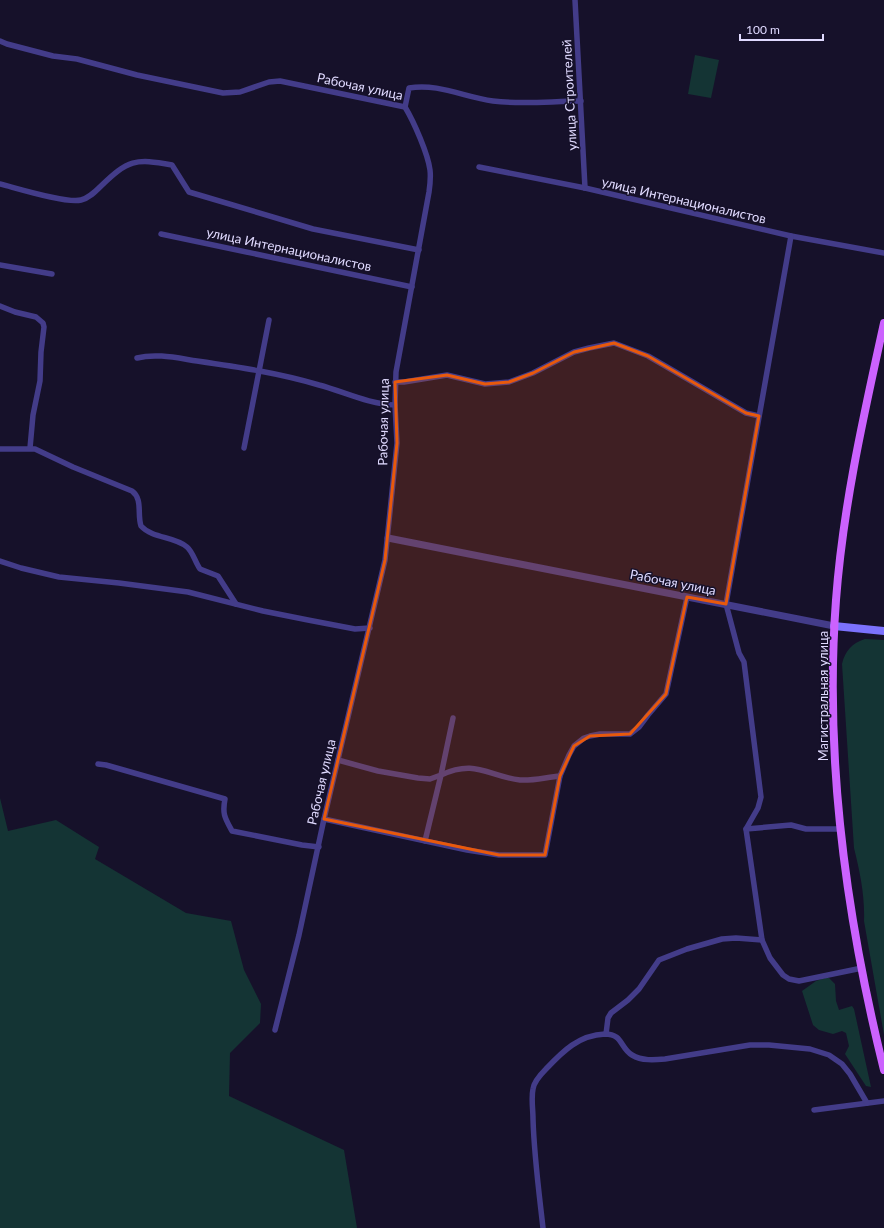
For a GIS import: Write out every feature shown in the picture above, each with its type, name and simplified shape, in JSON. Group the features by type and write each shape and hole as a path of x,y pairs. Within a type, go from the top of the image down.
{"main road":[{"name":"Магистральная улица","path":"884,323 857,453 846,517 837,584 832,682 833,736 844,866 862,968 884,1070"},
{"name":"Рабочая улица","path":"834,626 884,631"}],"street":[{"name":"улица Строителей","path":"575,0 585,188"},
{"name":"Рабочая улица","path":"0,41 6,44 53,56 77,59 223,93 240,92 269,82 280,82 405,107 418,135 430,172 429,192 395,382 396,443 388,538 382,575 324,819 299,935 275,1030"},
{"path":"405,107 409,88 421,86 435,87 492,101 515,103 581,101"},
{"path":"0,184 73,202 88,197 123,167 136,162 150,161 172,165 189,192 313,229 419,250"},
{"name":"улица Интернационалистов","path":"479,167 585,188 791,236 884,253"},
{"name":"улица Интернационалистов","path":"161,234 412,287"},
{"path":"791,236 726,604 739,653 744,662 760,797 758,808 746,829 762,940 770,958 779,972 789,979 799,981 862,968"},
{"path":"0,264 52,274"},
{"path":"0,306 15,312 36,317 43,323 44,327 40,381 33,415 30,448"},
{"path":"244,448 249,430 269,320"},
{"path":"395,382 404,382 447,374 485,384 508,382 534,374 574,352 614,343 648,356 746,413 759,416"},
{"path":"137,358 149,356 164,357 259,370 319,385 376,404 395,406"},
{"path":"0,449 30,448 41,451 73,467 132,491 138,499 141,526 149,532 183,544 189,548 200,569 218,576 236,604"},
{"name":"Рабочая улица","path":"388,538 834,626"},
{"path":"0,561 21,568 59,577 188,592 263,611 355,629 370,628"},
{"path":"324,819 467,850 498,855 544,855 560,776 569,755 578,742 590,736 600,734 630,734 639,727 666,694 687,597"},
{"path":"425,841 453,718"},
{"path":"338,760 378,770 430,779 457,768 467,767 476,768 519,780 535,780 560,776"},
{"path":"98,764 225,799 223,811 232,831 319,847"},
{"path":"746,829 791,825 806,829 840,829"},
{"path":"606,1034 606,1025 611,1013 639,989 658,960 687,949 722,939 736,938 762,940"},
{"path":"543,1228 534,1137 533,1088 542,1074 559,1056 570,1046 585,1038 606,1034 617,1037 628,1052 633,1056 652,1060 754,1045 820,1051 842,1064 868,1103"},
{"path":"814,1110 884,1101"}],"highlighted area":[{"path":"614,343 648,356 746,413 759,416 726,604 687,597 666,694 630,734 590,736 574,746 560,776 545,855 499,855 324,819 385,560 397,443 395,382 447,375 485,384 509,382 533,373 574,352"}],"green space":[{"path":"695,55 719,60 711,98 688,94"},
{"path":"865,639 884,640 884,1035 864,921 862,884 854,848 842,664 847,651 856,643"},
{"path":"0,798 8,831 56,820 99,847 95,859 186,913 231,921 244,970 261,1004 260,1023 230,1053 229,1096 344,1150 357,1228 0,1228"},
{"path":"829,978 835,984 836,1001 839,1010 852,1006 854,1009 871,1087 866,1086 845,1054 849,1046 846,1033 842,1031 833,1034 819,1030 813,1025 802,991 816,981"}]}
